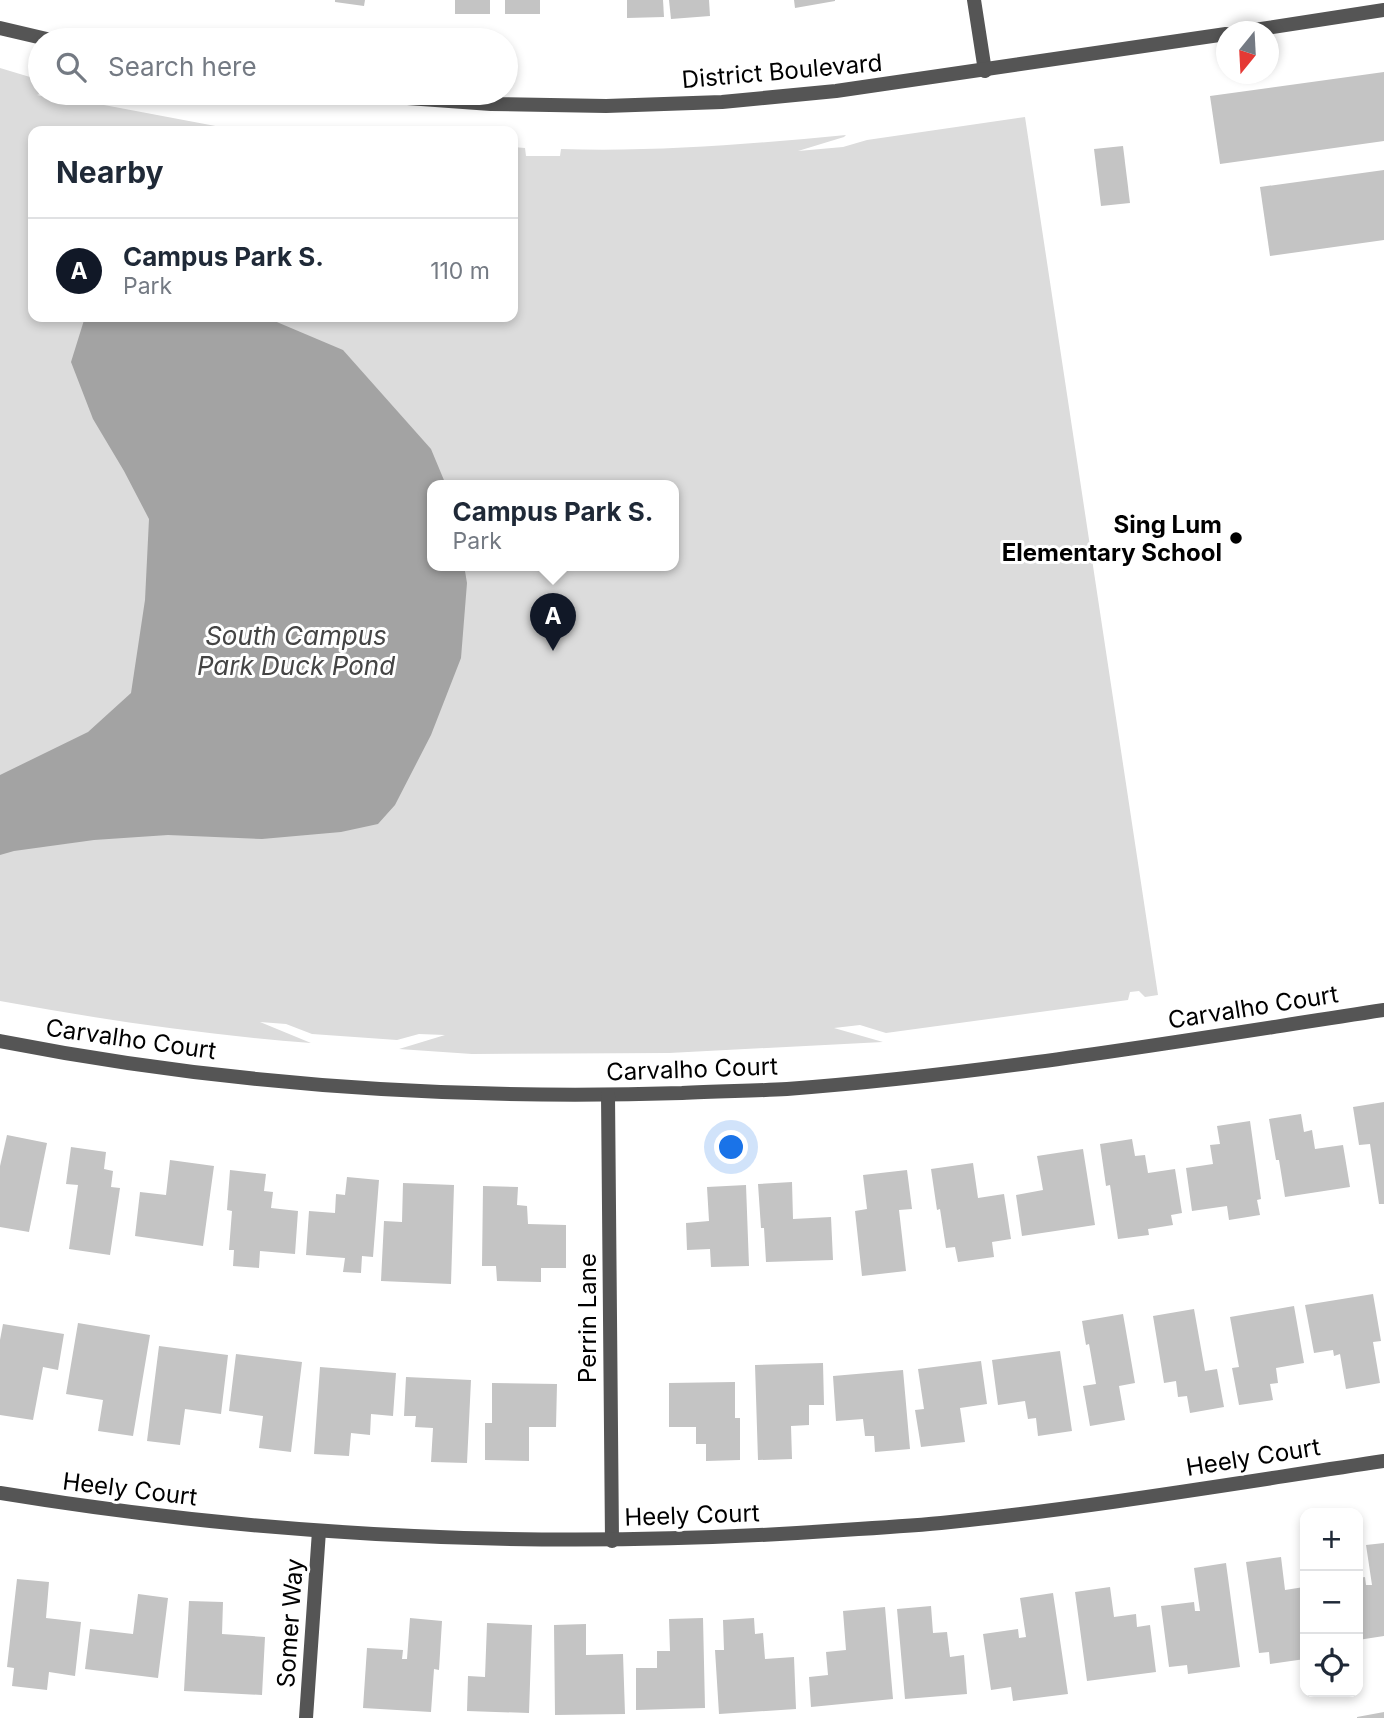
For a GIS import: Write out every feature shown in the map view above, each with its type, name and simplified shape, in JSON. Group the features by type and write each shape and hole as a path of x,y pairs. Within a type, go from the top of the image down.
{"street":[{"path":"974,0 985,71"},
{"path":"1279,26 1384,10"},
{"path":"0,28 28,35"},
{"name":"District Boulevard","path":"518,104 606,106 722,102 836,91 1216,36"},
{"name":"Carvalho Court","path":"0,1041 219,1075 330,1086 497,1094 608,1095 784,1089 950,1074 1384,1010"},
{"name":"Perrin Lane","path":"608,1095 612,1541"},
{"name":"Heely Court","path":"0,1493 180,1518 319,1531 485,1540 612,1541 749,1537 939,1523 1065,1509 1384,1461"},
{"name":"Somer Way","path":"306,1718 319,1531"}],"shaded area":[{"path":"0,68 28,76 28,105 104,105 215,126 28,126 28,322 518,322 518,147 525,148 526,156 560,156 561,149 668,148 846,135 798,151 843,147 867,140 1025,117 1158,995 1145,997 1139,991 1130,992 1128,1000 886,1033 860,1025 834,1028 883,1042 669,1053 472,1054 399,1049 445,1035 419,1034 397,1040 312,1034 286,1024 260,1022 311,1043 233,1036 0,1001"}],"water":[{"name":"South Campus Park Duck Pond","path":"83,322 277,322 343,350 431,449 444,480 427,480 427,571 465,571 467,583 461,658 431,735 395,805 378,824 341,832 262,839 168,835 94,840 0,855 0,775 88,732 131,693 145,600 149,519 93,419 71,362"}],"building":[{"path":"335,0 365,0 364,6"},
{"path":"455,0 490,0 490,14 455,14"},
{"path":"505,0 540,0 540,14 505,14"},
{"path":"627,0 663,0 664,17 627,18"},
{"path":"669,0 709,0 710,16 671,19"},
{"path":"794,0 835,0 835,1 795,8"},
{"path":"1384,72 1384,141 1220,164 1210,96"},
{"path":"1123,146 1130,203 1101,206 1094,149"},
{"path":"1384,170 1384,240 1270,256 1260,187"},
{"path":"1384,1102 1384,1204 1379,1204 1370,1144 1359,1145 1353,1107"},
{"path":"1301,1114 1304,1132 1312,1130 1315,1149 1343,1145 1350,1187 1285,1197 1269,1119"},
{"path":"1250,1121 1261,1199 1257,1200 1260,1215 1229,1220 1227,1206 1192,1211 1186,1168 1213,1164 1210,1145 1220,1144 1217,1126"},
{"path":"7,1135 47,1143 29,1232 0,1227 0,1166"},
{"path":"1132,1139 1135,1156 1145,1155 1148,1173 1175,1169 1182,1213 1171,1215 1173,1225 1148,1229 1149,1235 1118,1239 1110,1185 1106,1186 1100,1144"},
{"path":"71,1147 106,1152 104,1169 113,1171 111,1187 120,1188 110,1255 69,1249 78,1185 66,1184"},
{"path":"1083,1149 1095,1225 1022,1236 1016,1195 1043,1190 1037,1156"},
{"path":"170,1160 214,1166 203,1246 135,1236 140,1192 166,1195"},
{"path":"973,1163 978,1198 1004,1194 1011,1239 992,1242 994,1257 958,1262 955,1247 946,1248 931,1169"},
{"path":"230,1170 266,1174 264,1191 273,1192 271,1208 298,1211 295,1254 260,1251 259,1268 233,1266 234,1250 229,1250 232,1211 227,1210"},
{"path":"907,1170 912,1209 899,1210 906,1271 862,1276 855,1211 867,1209 863,1175"},
{"path":"347,1177 379,1180 373,1257 362,1256 361,1273 343,1272 345,1258 306,1255 309,1211 335,1213 336,1194 345,1195"},
{"path":"792,1182 793,1219 831,1217 833,1260 766,1262 758,1184"},
{"path":"403,1183 454,1185 451,1284 381,1281 384,1221 402,1222"},
{"path":"746,1185 749,1266 711,1267 710,1249 687,1250 686,1223 709,1221 707,1187"},
{"path":"483,1186 518,1187 517,1205 527,1206 528,1224 566,1225 566,1268 541,1268 541,1282 497,1281 496,1266 482,1266"},
{"path":"1373,1294 1381,1341 1373,1342 1380,1383 1346,1389 1340,1354 1334,1356 1333,1350 1314,1353 1305,1305"},
{"path":"1294,1306 1304,1363 1276,1368 1278,1383 1270,1384 1273,1400 1239,1405 1232,1368 1239,1367 1230,1317"},
{"path":"1194,1309 1205,1371 1217,1369 1224,1407 1190,1413 1187,1396 1178,1397 1176,1381 1164,1383 1153,1316"},
{"path":"1123,1314 1135,1383 1119,1386 1125,1420 1090,1426 1083,1386 1096,1384 1082,1321"},
{"path":"78,1323 150,1335 133,1436 98,1431 103,1400 66,1394"},
{"path":"3,1324 64,1334 58,1370 43,1367 33,1420 0,1415 0,1340"},
{"path":"159,1346 228,1355 221,1414 185,1409 180,1445 147,1441"},
{"path":"1060,1351 1072,1431 1038,1436 1036,1418 1028,1419 1025,1401 998,1405 992,1360"},
{"path":"236,1354 302,1362 291,1452 259,1448 263,1416 229,1411"},
{"path":"981,1361 987,1404 960,1408 965,1442 921,1447 915,1410 924,1409 918,1369"},
{"path":"823,1363 824,1405 809,1405 809,1425 791,1426 792,1459 758,1460 755,1365"},
{"path":"320,1367 396,1373 393,1416 371,1414 370,1435 351,1433 349,1456 314,1454"},
{"path":"903,1370 910,1449 875,1452 874,1436 865,1436 863,1419 836,1421 833,1376"},
{"path":"406,1377 471,1380 467,1463 431,1462 433,1428 415,1427 416,1416 404,1416"},
{"path":"735,1382 735,1418 740,1418 740,1460 706,1461 706,1444 696,1444 696,1427 669,1427 669,1383"},
{"path":"492,1383 557,1384 556,1427 529,1427 529,1461 485,1460 485,1423 492,1423"},
{"path":"1384,1543 1384,1636 1363,1639 1363,1577 1366,1585 1372,1585 1366,1545"},
{"path":"1281,1557 1285,1590 1300,1588 1300,1660 1270,1664 1269,1652 1259,1653 1246,1562"},
{"path":"1226,1563 1240,1667 1188,1674 1187,1665 1169,1667 1161,1606 1194,1602 1195,1611 1200,1611 1194,1568"},
{"path":"17,1579 49,1582 46,1618 81,1622 75,1676 49,1672 47,1690 12,1686 14,1668 7,1667"},
{"path":"1110,1587 1114,1617 1136,1614 1137,1627 1150,1625 1156,1672 1087,1681 1075,1592"},
{"path":"1053,1593 1068,1694 1013,1701 1011,1687 991,1690 983,1634 1018,1629 1019,1638 1026,1637 1020,1598"},
{"path":"138,1594 168,1598 158,1678 85,1669 90,1629 133,1634"},
{"path":"189,1601 223,1602 222,1634 265,1637 262,1695 184,1691"},
{"path":"931,1606 933,1633 947,1632 950,1657 964,1655 967,1694 905,1699 897,1609"},
{"path":"885,1607 893,1699 811,1707 809,1677 828,1675 826,1652 846,1650 843,1611"},
{"path":"410,1618 442,1621 439,1670 434,1669 431,1712 363,1708 367,1648 403,1650 402,1659 407,1659"},
{"path":"703,1618 705,1708 636,1710 636,1668 657,1668 657,1651 670,1651 669,1619"},
{"path":"754,1618 755,1634 763,1633 765,1659 794,1657 796,1709 719,1714 715,1650 724,1650 723,1620"},
{"path":"487,1623 532,1625 529,1713 467,1711 468,1676 485,1677"},
{"path":"586,1624 586,1655 623,1654 625,1714 555,1715 554,1625"},
{"path":"1384,1712 1384,1718 1357,1718 1357,1717"}],"place":[{"name":"Sing Lum Elementary School","path":"1236,538"},
{"name":"Campus Park S.","path":"553,651"}]}
